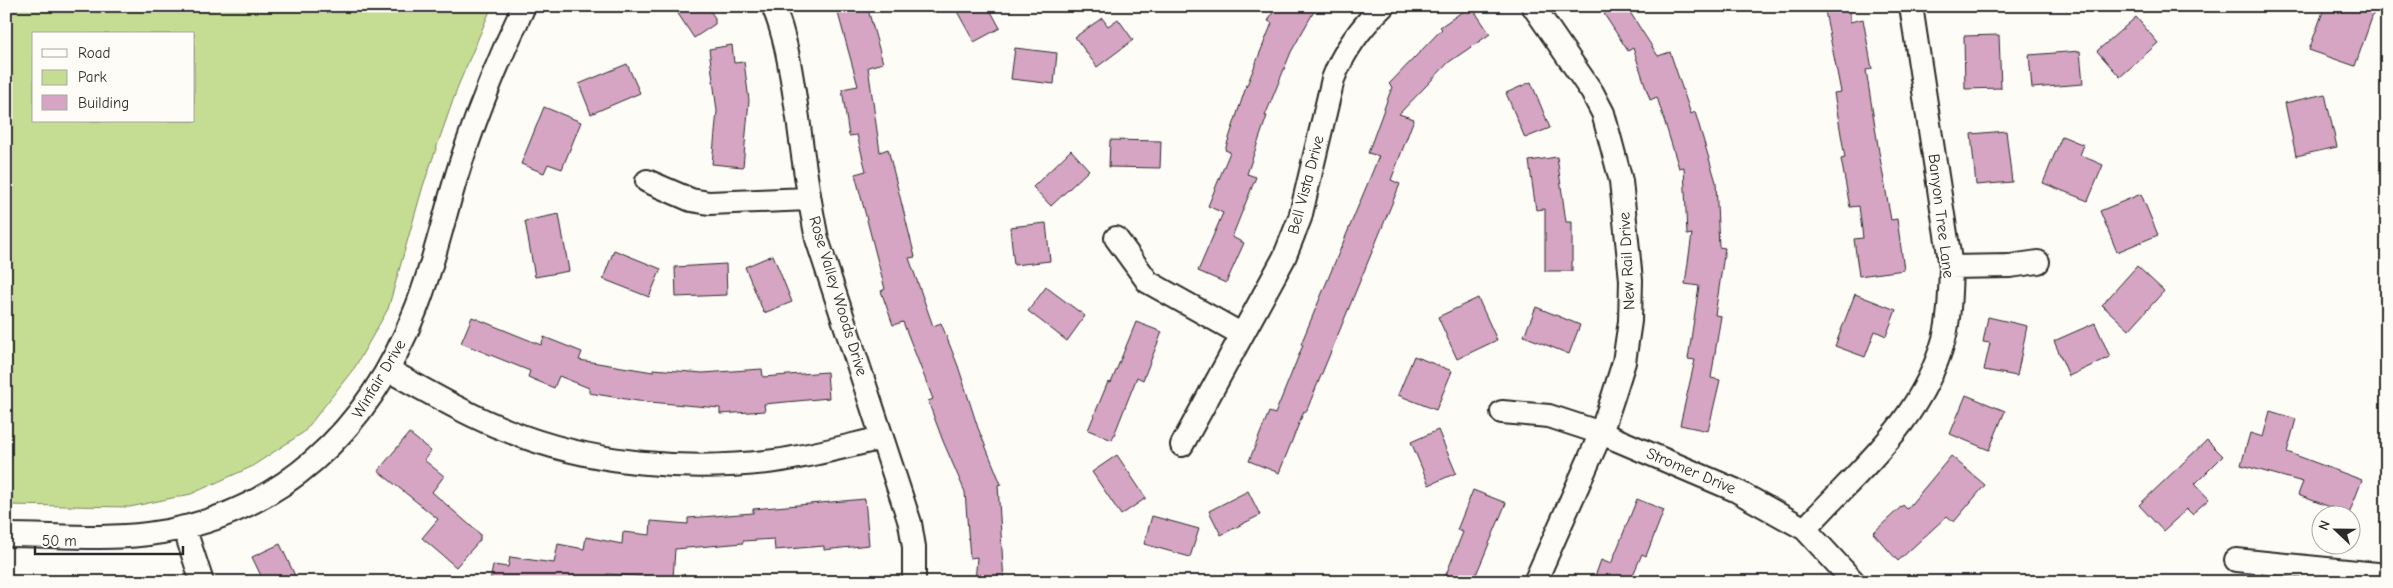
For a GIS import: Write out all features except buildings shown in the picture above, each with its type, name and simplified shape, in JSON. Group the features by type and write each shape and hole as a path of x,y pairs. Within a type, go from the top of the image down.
{"street":[{"name":"Winfair Drive","path":"6,535 114,536 148,534 184,527 251,504 285,483 310,464 354,421 388,370 417,308 464,154 482,103 524,6"},
{"name":"Rose Valley Woods Drive","path":"773,6 785,44 793,86 809,199 817,239 910,523 914,548 914,582"},
{"name":"Bell Vista Drive","path":"1182,444 1284,258 1300,218 1333,79 1340,58 1348,45 1383,6"},
{"name":"New Rail Drive","path":"1533,6 1592,92 1602,113 1621,181 1631,280 1630,321 1624,362 1601,433 1536,582"},
{"name":"Banyon Tree Lane","path":"1805,529 1887,444 1920,397 1934,368 1944,338 1950,306 1950,267 1911,6"},
{"path":"647,181 691,200 710,203 809,199"},
{"path":"1116,238 1148,282 1241,334"},
{"path":"1950,267 2010,266 2038,262"},
{"path":"388,370 461,410 507,431 578,452 630,461 701,465 743,464 808,456 882,438"},
{"name":"Stromer Drive","path":"1502,412 1549,416 1601,433 1735,490 1805,529 1854,582"},
{"path":"184,527 202,582"},
{"path":"2236,560 2387,574"}],"green space":[{"path":"6,6 492,6 458,86 423,186 388,309 355,367 304,432 251,467 191,494 130,507 6,505"}]}
